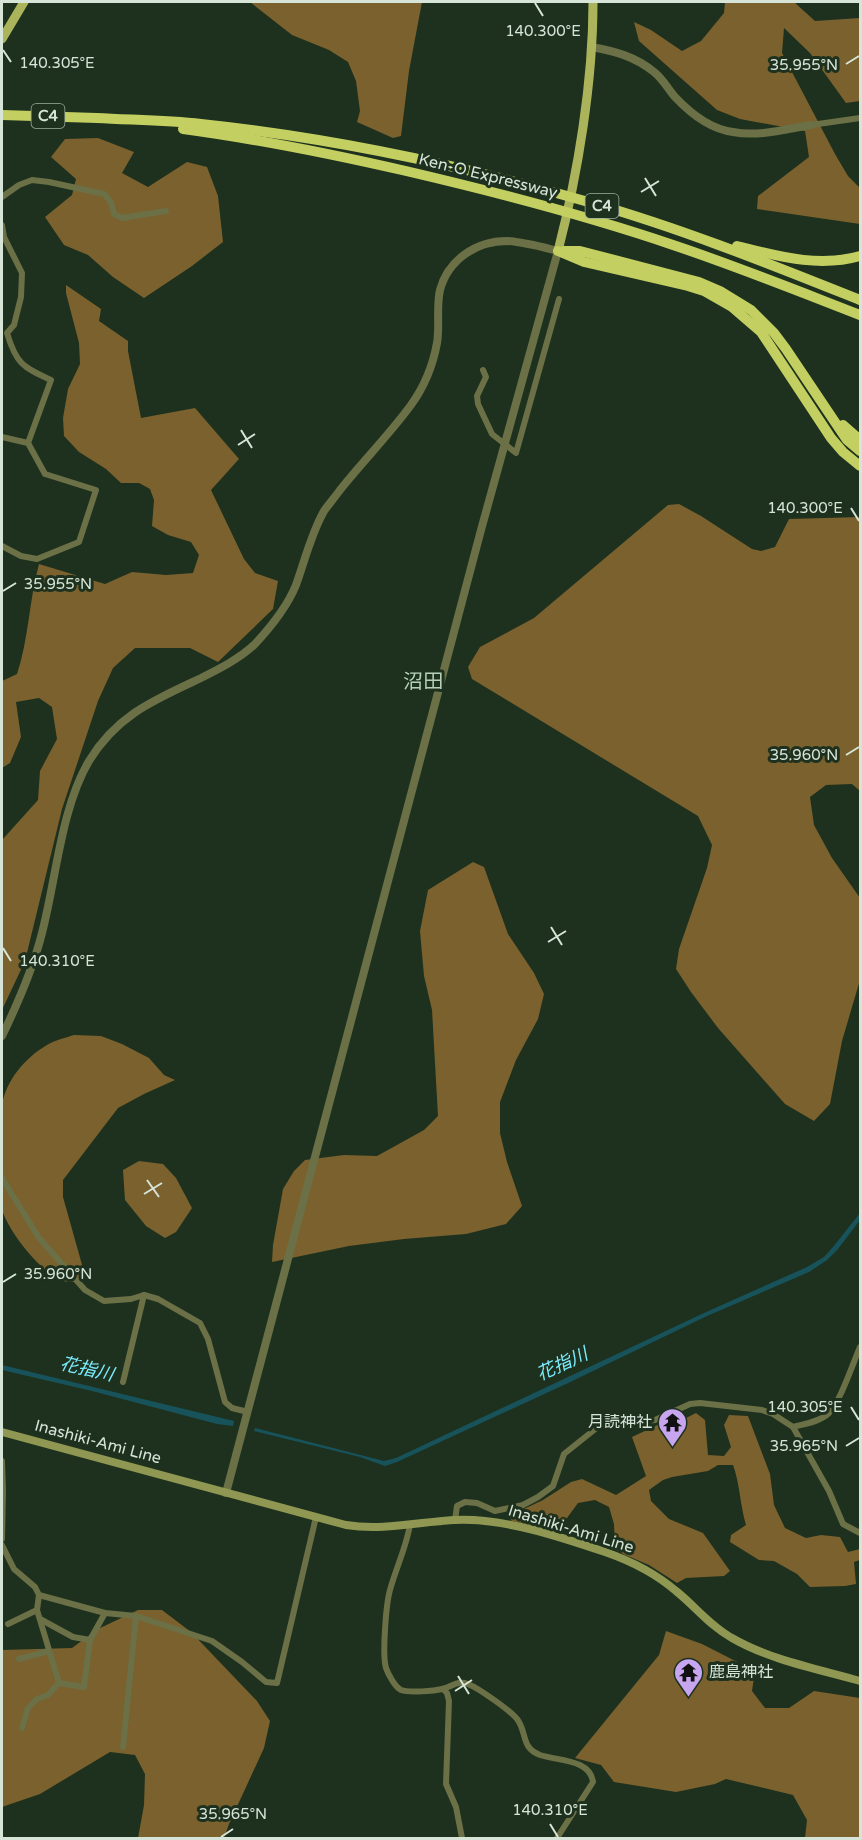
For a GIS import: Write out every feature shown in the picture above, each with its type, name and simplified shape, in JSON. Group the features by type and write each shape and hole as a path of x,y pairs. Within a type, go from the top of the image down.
{"highway":[{"name":"Ken-O Expressway","path":"2,115 199,123 272,133 424,160 507,179 684,232 861,300"},
{"name":"Ken-O Expressway","path":"95,118 270,141 498,192 674,245 861,315"},
{"path":"684,232 800,261 836,261 861,256"},
{"path":"558,251 584,262 717,294 734,304 751,310 774,333 847,440 861,451"},
{"path":"819,299 861,320"},
{"path":"734,304 761,332 831,438 843,452 861,466"},
{"path":"828,410 851,434 861,440"},
{"path":"817,417 844,448 861,460"}],"main road":[{"path":"2,39 24,2"},
{"path":"558,251 574,186 586,98 593,2"},
{"name":"Inashiki-Ami Line","path":"2,1432 359,1527 455,1520 489,1522 509,1525 604,1552 633,1563 653,1574 730,1637 780,1658 861,1681"}],"street":[{"path":"591,47 625,55 644,64 660,77 676,98 694,115 723,130 736,133 764,133 861,118"},
{"path":"2,197 19,184 32,180 104,194 111,202 114,214 122,218 166,211"},
{"path":"2,225 4,237 22,273 21,297 14,325 4,332 14,354 28,370 51,380 28,443"},
{"path":"2,1035 20,998 42,934 68,816 80,779 89,761 115,728 139,709 236,659 251,648 278,616 296,585 311,538 325,510 410,406 428,375 437,344 440,291 450,267 474,248 493,242 514,242 558,251 226,1493"},
{"path":"483,370 486,377 477,396 478,404 492,434 516,453 559,299"},
{"path":"2,436 28,443 45,474 96,490 79,542 37,559 21,556 2,546"},
{"path":"2,1178 39,1238 85,1290 104,1301 131,1299 144,1295 158,1299 200,1323 208,1339 225,1402 232,1408 248,1412"},
{"path":"123,1382 144,1295"},
{"path":"793,1427 828,1414 838,1399 861,1347"},
{"path":"455,1520 457,1506 465,1502 477,1503 495,1511 523,1505 538,1497 553,1486 564,1454 599,1426 614,1419 642,1422 662,1417 690,1404 717,1403 762,1410 793,1427 830,1491 843,1524 861,1533"},
{"path":"2,1461 2,1539"},
{"path":"39,1595 105,1613 136,1616 212,1641 266,1682 277,1683 316,1517"},
{"path":"410,1525 389,1593 384,1654 386,1667 394,1683 401,1690 443,1689 459,1682 469,1685 513,1714 520,1722 526,1743 532,1750 582,1766 590,1772 593,1782 557,1839"},
{"path":"2,1545 14,1569 35,1587 39,1595 37,1610 59,1683"},
{"path":"8,1624 37,1610"},
{"path":"59,1683 84,1687 90,1640 105,1613"},
{"path":"123,1747 136,1616"},
{"path":"39,1618 73,1637 90,1640"},
{"path":"19,1659 49,1652"},
{"path":"21,1728 28,1708 37,1699 48,1695 59,1683"},
{"path":"443,1689 449,1701 446,1784 456,1807 462,1839"}],"shaded area":[{"path":"250,2 422,2 409,71 401,136 393,138 357,122 360,111 356,81 348,62 329,50 292,35"},
{"path":"725,2 794,2 815,21 860,18 860,101 846,103 810,53 784,28 782,53 835,154 848,176 860,188 860,224 757,209 758,196 809,157 805,131 740,119 717,110 639,41 634,22 651,30 682,51 701,41 724,13"},
{"path":"98,138 134,152 122,173 148,187 187,162 207,167 218,196 223,242 144,298 113,277 88,255 64,245 45,217 72,195 76,179 51,157 65,139"},
{"path":"66,285 101,309 99,321 128,341 141,418 195,408 239,459 211,490 244,559 255,573 278,581 273,609 218,662 190,648 135,648 113,668 98,701 62,809 25,961 2,1010 2,840 38,800 40,771 57,739 52,707 39,698 16,702 21,737 10,763 2,768 2,681 17,674 39,564 105,584 132,572 166,575 193,573 199,555 191,542 168,535 152,526 154,500 150,489 139,483 121,483 106,469 79,452 64,436 63,418 68,389 80,364 79,343"},
{"path":"679,504 752,549 761,551 775,547 789,519 860,517 860,791 852,784 826,785 810,797 814,825 832,858 860,898 860,980 842,1041 830,1104 814,1121 785,1104 718,1028 676,969 679,949 707,868 712,845 698,816 472,679 468,667 480,647 534,618 668,505"},
{"path":"473,862 484,867 508,934 534,973 544,994 538,1019 516,1060 500,1102 500,1133 522,1206 506,1224 466,1234 349,1246 272,1262 283,1189 294,1171 305,1160 344,1155 377,1156 424,1130 438,1116 432,1010 424,976 420,931 428,890"},
{"path":"74,1035 101,1036 122,1044 149,1058 164,1075 175,1080 118,1108 63,1180 63,1197 86,1279 72,1282 54,1277 36,1261 11,1229 2,1210 2,1105 12,1078 32,1056 50,1043"},
{"path":"139,1161 163,1164 176,1178 192,1208 176,1232 165,1238 146,1226 125,1200 123,1170"},
{"path":"696,1413 705,1420 708,1455 724,1456 731,1447 724,1425 729,1415 748,1416 770,1474 774,1505 785,1528 806,1538 821,1535 840,1537 848,1552 860,1549 860,1560 854,1562 856,1584 810,1587 797,1574 774,1561 759,1560 730,1542 731,1535 746,1525 733,1465 718,1465 708,1471 672,1477 663,1480 649,1490 651,1501 669,1519 703,1533 730,1571 724,1576 686,1578 677,1583 649,1565 623,1554 615,1549 614,1524 609,1507 595,1500 578,1503 567,1518 546,1528 512,1521 509,1516 543,1500 571,1482 582,1479 616,1495 646,1476 632,1437 666,1421 684,1419"},
{"path":"138,1610 162,1610 191,1632 257,1701 270,1721 264,1748 224,1838 138,1838 144,1805 145,1774 135,1755 110,1752 40,1794 2,1807 2,1650 72,1648 98,1629"},
{"path":"666,1631 702,1644 755,1671 752,1691 765,1708 789,1708 814,1691 860,1698 860,1838 805,1838 807,1820 793,1795 726,1779 715,1784 676,1792 614,1782 601,1765 575,1758 659,1655"}],"water":[{"name":"花指川","path":"860,1213 860,1220 838,1249 809,1272 707,1316 397,1462 385,1466 360,1457 254,1431 255,1428 384,1461 396,1458 807,1267 824,1257"},
{"name":"花指川","path":"2,1365 234,1421 233,1426 217,1424 2,1370"}],"place":[{"name":"月読神社","path":"673,1448"},
{"name":"鹿島神社","path":"688,1698"}],"district":[{"name":"沼田","path":"423,682"}]}
